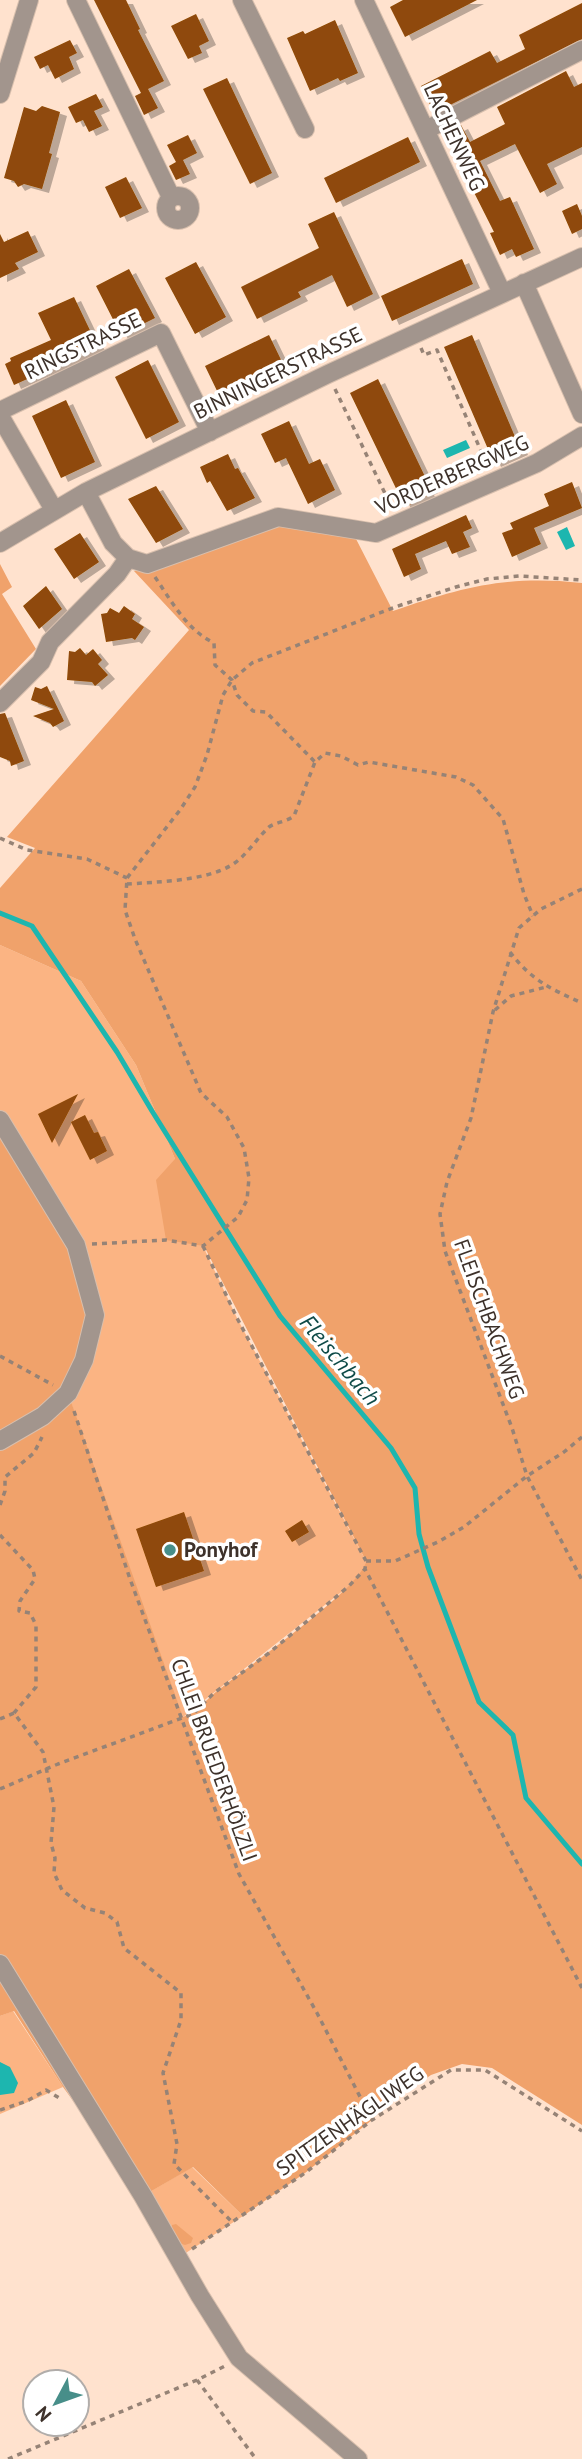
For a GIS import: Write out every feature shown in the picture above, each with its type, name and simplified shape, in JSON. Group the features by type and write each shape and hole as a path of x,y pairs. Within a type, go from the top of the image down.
{"street":[{"path":"0,94 29,0"},
{"path":"76,0 171,197"},
{"path":"242,0 305,129"},
{"name":"LACHENWEG","path":"364,0 502,293"},
{"path":"426,130 582,50"},
{"name":"BINNINGERSTRASSE","path":"0,542 86,492 328,374 582,257"},
{"path":"524,283 582,414"},
{"name":"RINGSTRASSE","path":"54,510 0,413 161,333 210,432"},
{"name":"VORDERBERGWEG","path":"146,564 278,517 376,533 558,453 582,436"},
{"path":"86,492 113,543 128,558 146,564"},
{"path":"0,703 41,662 50,642 117,574 128,558"},
{"path":"0,1120 76,1245 95,1315 84,1360 68,1393 43,1416 0,1441"},
{"path":"0,1964 239,2358 358,2459"}],"path":[{"path":"415,334 424,355 437,350 494,482"},
{"path":"328,374 399,523"},
{"path":"146,564 199,636 214,643 215,665 232,680 237,695 253,710 266,712 315,762"},
{"path":"76,1245 166,1240 204,1246 238,1217 247,1200 249,1178 244,1149 227,1117 201,1093 125,910 127,878 195,787 207,755 223,695 232,680 252,663 396,607 456,587 488,579 519,576 582,580"},
{"path":"127,884 160,882 213,873 232,866 271,825 286,822 294,816 315,762 325,753 341,756 358,765 369,762 456,777 473,785 503,819 533,916"},
{"path":"0,838 27,850 87,859 127,878"},
{"name":"FLEISCHBACHWEG","path":"582,889 533,916 519,928 494,1012 471,1118 447,1182 440,1214 445,1251 512,1428 527,1476 582,1580"},
{"path":"510,953 523,970 546,987 582,1003"},
{"path":"494,1012 511,996 546,987"},
{"path":"204,1246 237,1318 366,1561 365,1569 582,1988"},
{"path":"0,1356 68,1393"},
{"name":"CHLEI BRUEDERHÖLZLI","path":"68,1393 130,1579 239,1874 317,2012 372,2120"},
{"path":"0,1505 5,1491 5,1478 34,1453 44,1432 43,1416"},
{"path":"366,1561 395,1561 438,1542 464,1527 527,1476 582,1437"},
{"path":"0,1535 33,1570 35,1579 20,1601 19,1611 30,1614 36,1625 36,1687 15,1713 0,1719"},
{"path":"0,1789 193,1714 214,1693 269,1653 349,1586 365,1569"},
{"path":"15,1713 43,1752 54,1807 51,1843 55,1858 54,1873 62,1890 85,1908 105,1913 117,1922 124,1948 181,1993 181,2020 163,2073 177,2144 174,2164 232,2222"},
{"name":"SPITZENHÄGLIWEG","path":"178,2258 305,2173 372,2120 451,2070 485,2070 582,2131"},
{"path":"0,2110 27,2101 46,2090 57,2094 65,2103"},
{"path":"8,2459 197,2380 239,2358"},
{"path":"197,2380 256,2459"}],"shaded area":[{"path":"285,523 355,537 393,611 442,595 486,585 531,581 582,583 582,2125 492,2068 462,2064 431,2075 385,2107 305,2173 243,2216 193,2167 143,2196 63,2087 14,2011 0,2016 0,1119 76,1245 95,1315 68,1393 183,1717 197,1709 324,1608 360,1573 366,1561 204,1246 166,1240 156,1180 175,1159 136,1065 81,981 0,945 0,888 35,848 7,837 189,630 134,571 166,566 254,530"},
{"path":"0,564 12,587 2,594 36,649 0,686"},
{"path":"0,945 81,981 136,1065 175,1159 203,1246 237,1318 366,1561 365,1569 349,1586 183,1717 130,1579 68,1393 0,1120"},
{"path":"13,2011 63,2087 0,2114 0,2016"},
{"path":"192,2167 243,2216 178,2258 143,2196"},
{"path":"176,2224 193,2238 191,2243 179,2243 171,2232 172,2225"}],"water":[{"path":"466,440 470,448 447,458 443,450"},
{"path":"567,527 575,546 566,550 557,532"},
{"path":"0,2062 10,2067 18,2083 14,2093 0,2095"}],"building":[{"path":"94,0 126,0 164,81 148,89 158,108 144,115 135,96 141,93"},
{"path":"403,0 477,0 405,37 390,7"},
{"path":"582,3 582,39 434,113 421,86 490,51 497,63 525,49 519,35"},
{"path":"196,14 209,41 199,46 202,53 188,59 171,26"},
{"path":"335,20 358,73 340,81 338,78 310,91 287,38 303,31 305,34"},
{"path":"70,40 77,53 69,57 74,69 55,79 48,65 40,69 34,57"},
{"path":"566,71 574,87 582,83 582,147 547,164 557,184 540,193 515,144 480,161 500,201 510,197 534,249 516,257 512,249 500,255 490,233 494,232 444,133 461,125 470,142 505,124 497,107"},
{"path":"227,78 272,173 250,184 203,89"},
{"path":"96,94 103,107 94,111 102,126 89,132 83,120 76,123 68,107"},
{"path":"42,106 60,112 42,189 24,184 18,187 14,181 4,178 24,107 36,111"},
{"path":"188,135 197,153 183,160 190,174 176,180 169,166 176,162 167,145"},
{"path":"408,137 420,162 336,203 324,178"},
{"path":"126,177 142,208 120,218 105,187"},
{"path":"577,204 582,216 582,229 572,234 562,211"},
{"path":"334,212 373,294 347,307 332,275 298,292 301,297 257,319 241,287 319,248 308,224"},
{"path":"28,231 38,252 15,263 19,269 0,278 0,234 4,242"},
{"path":"462,259 473,284 392,321 381,296"},
{"path":"196,262 226,317 195,334 165,278"},
{"path":"129,269 155,318 121,335 96,286"},
{"path":"74,297 98,347 14,385 5,364 11,361 10,358 51,340 38,313"},
{"path":"269,335 284,366 220,397 205,366"},
{"path":"472,335 521,451 494,463 444,347"},
{"path":"148,360 179,422 146,439 115,377"},
{"path":"378,379 431,489 427,491 429,495 405,507 350,393"},
{"path":"66,400 95,462 61,478 32,416"},
{"path":"289,421 309,464 320,459 335,490 308,504 286,458 275,463 261,434"},
{"path":"228,454 255,498 227,511 210,481 207,483 200,467"},
{"path":"572,482 582,508 534,528 541,544 512,557 502,533 513,529 510,523 549,506 544,494"},
{"path":"156,486 183,529 156,543 128,499"},
{"path":"466,515 472,528 463,532 470,547 452,554 446,541 415,554 421,569 404,577 392,549"},
{"path":"80,533 99,562 74,579 54,549"},
{"path":"46,586 62,609 39,629 23,606"},
{"path":"124,606 135,614 132,619 144,627 135,640 132,638 106,642 101,614 107,613 110,608 119,613"},
{"path":"80,648 86,655 93,649 102,660 98,664 108,675 95,686 92,682 67,680 69,651 75,652"},
{"path":"47,686 64,721 53,727 33,716 54,709 31,700 35,687 41,689"},
{"path":"5,713 24,761 11,766 10,761 0,757 0,714"},
{"path":"78,1094 52,1143 38,1114"},
{"path":"85,1115 94,1133 98,1132 107,1151 90,1160 71,1122"},
{"name":"Ponyhof","path":"184,1512 204,1571 156,1587 136,1529"},
{"path":"302,1520 309,1532 292,1542 285,1531"}],"waterway":[{"name":"Fleischbach","path":"0,913 32,926 117,1052 280,1316 391,1448 415,1488 419,1534 428,1567 479,1702 513,1735 526,1798 582,1864"}],"place":[{"name":"Ponyhof","path":"170,1550"}]}
